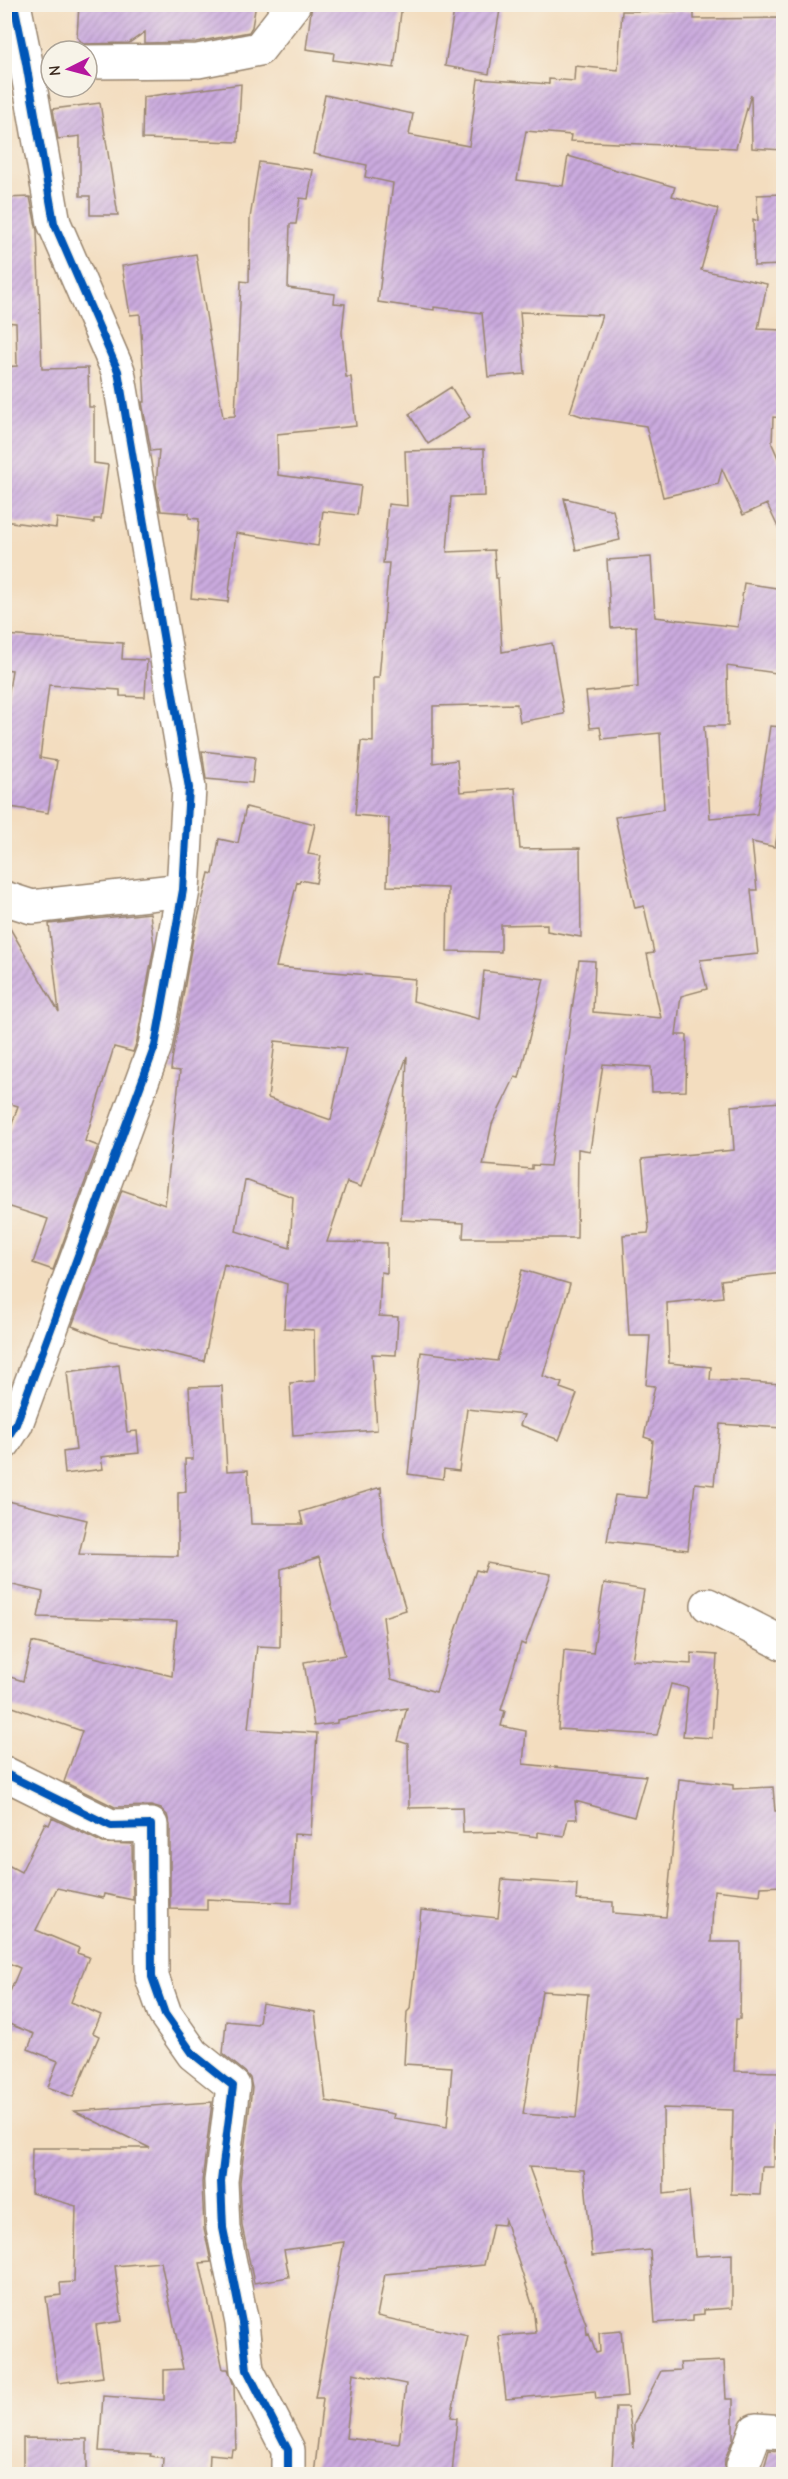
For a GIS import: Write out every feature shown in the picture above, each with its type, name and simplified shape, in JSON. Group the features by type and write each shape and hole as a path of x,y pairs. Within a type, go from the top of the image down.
{"street":[{"path":"4,1443 16,1424 155,1046 183,890 189,788 118,371 54,223 27,58 14,4"},
{"path":"99,62 198,61 259,49 294,4"},
{"path":"4,898 32,907 183,890"},
{"path":"708,1605 783,1644"},
{"path":"4,1773 111,1826 151,1825 152,1977 165,2014 193,2054 233,2086 221,2181 223,2228 242,2323 247,2370 288,2450 288,2475"},
{"path":"743,2475 743,2465 756,2430 783,2432"}],"building":[{"path":"79,4 256,4 249,32 196,42 145,43 145,32 129,43 99,44 99,39 79,39"},
{"path":"312,4 402,4 394,68 333,60 334,53 306,49"},
{"path":"455,4 501,4 489,74 445,66"},
{"path":"622,11 694,11 694,19 783,18 783,150 752,148 751,94 736,148 570,141 571,135 526,131 517,180 563,186 568,156 675,187 672,196 718,209 701,270 767,284 758,329 783,330 782,418 773,417 772,444 783,469 783,538 767,504 743,515 722,469 718,484 663,497 646,426 584,417 570,412 602,315 520,312 525,374 488,377 482,313 434,307 434,310 378,302 393,183 365,177 367,165 313,154 325,95 413,114 409,135 469,146 478,79 549,84 549,79 574,81 575,66 618,70"},
{"path":"241,84 238,142 142,139 143,97"},
{"path":"100,103 118,215 90,215 90,196 80,196 80,136 58,139 53,109"},
{"path":"259,162 313,170 308,199 300,198 296,224 290,224 288,288 335,294 334,303 345,304 342,332 346,377 351,377 356,426 277,434 278,475 361,486 357,515 323,511 318,546 236,533 228,602 191,598 199,519 189,518 189,513 161,511 156,485 159,450 151,451 142,402 145,402 140,314 130,315 122,266 196,254 223,417 235,416 241,281 249,282 250,218"},
{"path":"783,194 783,265 754,266 753,219 758,221 757,195"},
{"path":"30,197 37,231 42,369 88,368 89,407 94,407 94,463 108,465 101,519 94,519 94,523 57,518 56,528 4,521 4,367 17,366 16,323 4,322 4,198"},
{"path":"451,387 470,417 428,444 409,414"},
{"path":"484,449 485,496 451,497 447,552 494,550 502,652 552,643 564,714 520,722 517,704 433,706 433,763 457,760 460,792 515,788 520,849 580,848 581,937 547,931 547,924 501,925 501,952 447,951 448,888 387,886 389,818 355,815 361,741 373,742 373,678 379,678 389,563 383,563 388,504 407,506 405,451"},
{"path":"564,498 613,510 620,540 576,550"},
{"path":"651,557 655,617 738,627 744,583 783,589 783,674 727,666 728,726 704,726 710,818 757,814 770,726 783,727 783,807 775,847 752,842 757,890 751,890 758,954 700,960 707,989 681,996 676,1035 687,1035 686,1091 652,1092 651,1067 603,1064 590,1151 578,1149 577,1238 463,1238 464,1223 401,1220 407,1056 361,1187 347,1182 327,1242 387,1243 387,1273 381,1272 379,1316 398,1317 396,1355 372,1354 377,1430 293,1436 290,1383 315,1381 314,1330 284,1328 287,1284 224,1264 204,1361 111,1341 72,1326 122,1190 165,1205 180,1071 171,1070 172,1060 193,938 209,873 213,874 219,839 238,843 246,807 315,824 308,854 321,856 316,883 300,880 299,883 297,882 276,967 415,979 413,1001 479,1019 484,971 544,979 519,1078 515,1077 492,1124 483,1165 532,1169 532,1165 550,1166 579,960 595,961 593,1012 661,1018 647,954 654,953 644,906 635,908 615,817 664,809 660,733 602,739 600,727 590,728 586,692 638,687 636,626 611,628 607,560","holes":["275,1041 346,1048 331,1120 268,1098","245,1180 293,1197 290,1248 236,1231"]},
{"path":"4,635 123,643 122,659 147,660 145,697 120,696 120,690 49,685 40,758 57,761 48,813 4,806 4,724 12,670 4,669"},
{"path":"202,751 255,757 252,783 206,779"},
{"path":"150,913 154,946 137,1041 133,1052 114,1047 85,1141 98,1146 53,1270 33,1263 48,1219 4,1205 4,1148 18,1106 4,1102 4,918 59,1012 49,924"},
{"path":"781,1102 783,1125 779,1125 783,1181 783,1273 721,1280 723,1297 667,1303 669,1363 711,1367 710,1380 783,1384 783,1428 720,1424 714,1485 695,1483 688,1550 607,1541 615,1495 647,1498 653,1440 644,1437 655,1386 646,1385 650,1336 629,1336 623,1235 648,1233 642,1159 734,1150 731,1106"},
{"path":"522,1270 570,1284 543,1376 562,1383 560,1388 577,1394 559,1440 520,1425 524,1415 467,1409 459,1471 444,1469 443,1479 408,1474 421,1352 497,1361"},
{"path":"119,1365 127,1432 137,1431 139,1453 101,1457 103,1469 65,1474 63,1452 76,1450 67,1372"},
{"path":"222,1386 227,1471 248,1470 251,1524 303,1524 300,1512 381,1487 384,1538 406,1610 383,1617 391,1679 436,1692 476,1570 484,1572 487,1563 551,1574 525,1645 521,1643 501,1710 505,1711 501,1726 526,1731 523,1764 646,1776 634,1817 575,1801 577,1819 568,1819 564,1836 538,1832 538,1837 499,1832 463,1833 462,1807 409,1808 408,1744 398,1741 407,1708 314,1726 304,1662 345,1655 319,1557 281,1569 280,1647 257,1646 248,1729 317,1733 311,1835 294,1834 292,1903 207,1899 207,1910 170,1909 170,1825 167,1815 161,1809 151,1806 115,1807 64,1782 82,1731 4,1704 4,1675 23,1681 32,1642 172,1676 177,1621 38,1617 43,1592 4,1583 4,1500 87,1520 79,1554 178,1556 178,1493 186,1492 185,1459 193,1459 189,1387"},
{"path":"604,1583 644,1590 632,1660 691,1664 691,1653 717,1655 712,1738 683,1736 688,1688 671,1684 657,1735 558,1729 564,1650 593,1653"},
{"path":"679,1779 733,1785 733,1789 773,1787 775,1811 783,1811 783,1886 761,1887 760,1895 714,1890 711,1942 741,1942 740,2019 736,2019 734,2071 783,2072 783,2124 775,2123 774,2167 762,2167 760,2195 731,2194 733,2110 663,2108 664,2194 689,2191 695,2256 732,2254 732,2308 704,2310 704,2314 693,2315 693,2320 655,2323 650,2250 592,2256 584,2170 529,2167 586,2324 587,2335 589,2334 596,2353 600,2352 599,2333 621,2331 627,2396 596,2399 595,2391 506,2399 499,2336 536,2333 533,2307 505,2220 504,2225 493,2224 484,2265 385,2274 377,2316 468,2336 451,2417 457,2418 452,2475 314,2475 323,2398 315,2398 344,2242 284,2250 289,2277 254,2283 242,2226 240,2182 252,2088 250,2078 245,2072 223,2054 226,2021 257,2024 262,2003 315,2012 326,2101 394,2114 393,2118 447,2127 452,2067 404,2064 407,2012 410,2009 421,1910 498,1918 502,1879 577,1884 576,1900 613,1902 613,1913 666,1917","holes":["542,1991 588,1994 576,2118 523,2114","353,2373 406,2384 399,2444 346,2438"]},
{"path":"52,1818 103,1843 132,1844 133,1900 104,1894 103,1898 57,1888 36,1930 79,1948 77,1953 89,1957 71,2002 101,2015 93,2033 99,2036 73,2097 48,2087 58,2061 28,2049 34,2034 4,2022 4,2006 20,1968 4,1961 4,1863 21,1872 45,1823 49,1825"},
{"path":"212,2102 202,2182 204,2229 211,2262 200,2263 223,2369 228,2369 234,2386 236,2449 232,2449 231,2456 210,2454 209,2475 162,2475 163,2458 150,2456 151,2454 99,2451 103,2396 164,2400 164,2370 183,2369 161,2262 115,2266 122,2321 96,2325 103,2377 58,2383 46,2297 61,2295 60,2283 74,2282 76,2206 31,2193 32,2148 150,2148 74,2111"},
{"path":"724,2361 726,2399 733,2399 733,2439 725,2459 724,2475 607,2475 612,2466 616,2407 628,2407 634,2449 634,2424 661,2371 681,2370 680,2363"},
{"path":"23,2438 87,2439 87,2475 23,2475"},
{"path":"769,2450 783,2451 783,2475 762,2475"}],"cycle path":[{"path":"4,1443 16,1424 155,1046 183,890 189,788 118,371 54,223 14,4"},
{"path":"4,1773 111,1826 151,1825 152,1977 165,2014 193,2054 233,2086 221,2181 223,2228 242,2323 247,2370 288,2450 288,2474"}]}
